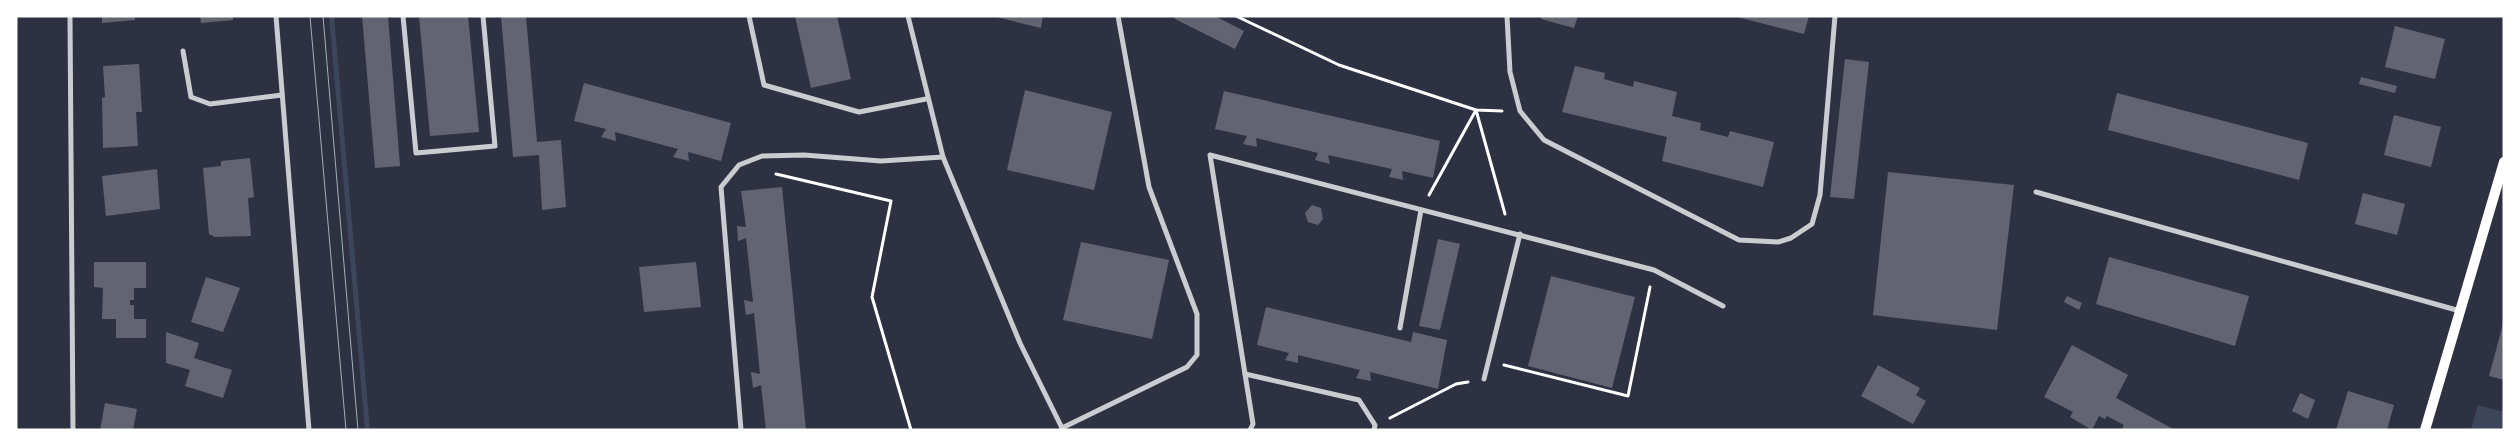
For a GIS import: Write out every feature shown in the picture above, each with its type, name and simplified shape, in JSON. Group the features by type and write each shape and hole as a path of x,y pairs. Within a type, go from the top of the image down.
{"main road":[{"path":"2425,430 2504,162"}],"street":[{"path":"70,16 73,430"},
{"path":"276,16 310,430"},
{"path":"403,16 416,153 495,146 483,16"},
{"path":"749,16 764,85 859,112 926,99"},
{"path":"908,16 926,99 943,158 1020,343 1062,429 1187,366 1197,355 1197,314 1149,187 1118,16"},
{"path":"1507,16 1510,72 1520,111 1544,140 1740,240 1778,242 1791,238 1812,224 1820,195 1835,16"},
{"path":"183,51 191,97 210,104 282,95"},
{"path":"741,430 721,187 739,165 762,156 804,155 881,161 943,158"},
{"path":"1250,430 1253,424 1210,155 1654,270 1723,306"},
{"path":"2036,192 2460,311"},
{"path":"1400,328 1422,210"},
{"path":"1484,379 1520,234"},
{"path":"1245,374 1359,400 1375,428"}],"path":[{"path":"1236,16 1339,65 1476,110 1520,111"},
{"path":"1422,210 1476,110"},
{"path":"1476,110 1510,232"},
{"path":"739,165 891,201 872,297 911,430"},
{"path":"1375,428 1456,384 1484,379 1505,364 1628,396 1654,270"}],"shaded area":[{"path":"329,16 334,16 370,430 365,430"},
{"path":"2478,405 2504,412 2504,430 2471,430"}],"building":[{"path":"102,16 135,16 135,20 102,23"},
{"path":"200,16 233,16 233,20 201,23"},
{"path":"362,16 388,16 400,166 375,168"},
{"path":"419,16 468,16 479,132 430,136"},
{"path":"501,16 526,16 537,142 561,140 566,207 542,210 539,155 513,157"},
{"path":"795,16 837,16 851,79 811,88"},
{"path":"992,16 1043,16 1041,28"},
{"path":"1174,16 1215,16 1244,31 1235,49 1175,19"},
{"path":"1542,16 1578,16 1574,28 1541,19"},
{"path":"1733,16 1809,16 1804,34"},
{"path":"2395,26 2445,39 2435,79 2385,67"},
{"path":"1845,59 1869,62 1854,199 1830,197"},
{"path":"139,64 142,112 136,112 138,146 103,148 102,98 105,97 103,66"},
{"path":"1575,66 1605,73 1604,79 1633,87 1634,81 1677,92 1672,116 1701,123 1700,130 1728,137 1730,131 1774,142 1763,187 1662,161 1667,137 1562,112"},
{"path":"2361,77 2397,86 2395,93 2359,84"},
{"path":"584,83 731,123 721,161 688,152 689,161 673,157 678,149 615,132 616,141 601,137 606,129 574,121"},
{"path":"1025,90 1112,112 1094,190 1007,170"},
{"path":"1224,91 1440,141 1433,178 1402,171 1403,180 1389,177 1392,169 1328,155 1330,164 1315,160 1318,153 1256,138 1257,147 1243,144 1247,136 1215,129"},
{"path":"2117,93 2308,143 2299,180 2108,130"},
{"path":"2394,115 2441,127 2431,167 2384,155"},
{"path":"250,158 254,197 248,198 251,236 215,237 209,234 203,168 221,166 221,161"},
{"path":"157,169 160,209 106,216 102,176"},
{"path":"1888,172 2014,185 1997,330 1873,315"},
{"path":"782,187 806,430 766,430 761,385 753,388 751,372 760,374 754,313 746,315 744,300 753,302 746,238 738,241 737,226 746,227 741,191"},
{"path":"2363,193 2405,204 2397,235 2355,224"},
{"path":"1312,205 1321,208 1323,219 1318,225 1308,222 1305,213"},
{"path":"1438,239 1460,244 1440,330 1419,326"},
{"path":"1081,242 1169,260 1152,339 1063,320"},
{"path":"2109,257 2249,296 2235,346 2096,304"},
{"path":"94,262 146,262 146,288 134,288 134,300 130,300 130,305 134,305 134,319 146,319 146,338 116,338 116,319 102,319 103,288 94,287"},
{"path":"696,262 701,307 644,312 639,267"},
{"path":"1551,276 1635,297 1612,388 1528,366"},
{"path":"206,277 240,288 223,332 191,322"},
{"path":"2067,296 2082,303 2079,310 2064,302"},
{"path":"1266,307 1411,342 1413,332 1447,340 1438,389 1370,372 1371,381 1356,378 1360,370 1298,355 1298,363 1285,360 1289,353 1257,345"},
{"path":"2504,324 2504,380 2489,376"},
{"path":"166,332 199,343 194,358 232,370 223,398 185,386 190,370 166,363"},
{"path":"2072,345 2128,375 2116,398 2175,430 2121,430 2124,425 2107,416 2105,419 2099,416 2092,430 2070,417 2073,412 2044,397"},
{"path":"1878,365 1920,388 1916,395 1926,401 1913,424 1861,396"},
{"path":"2348,391 2394,405 2387,430 2336,430"},
{"path":"2300,393 2315,400 2308,419 2292,411"},
{"path":"105,403 137,409 133,430 100,430"}],"tram line":[{"path":"310,16 346,430"},
{"path":"323,16 358,430"}]}
